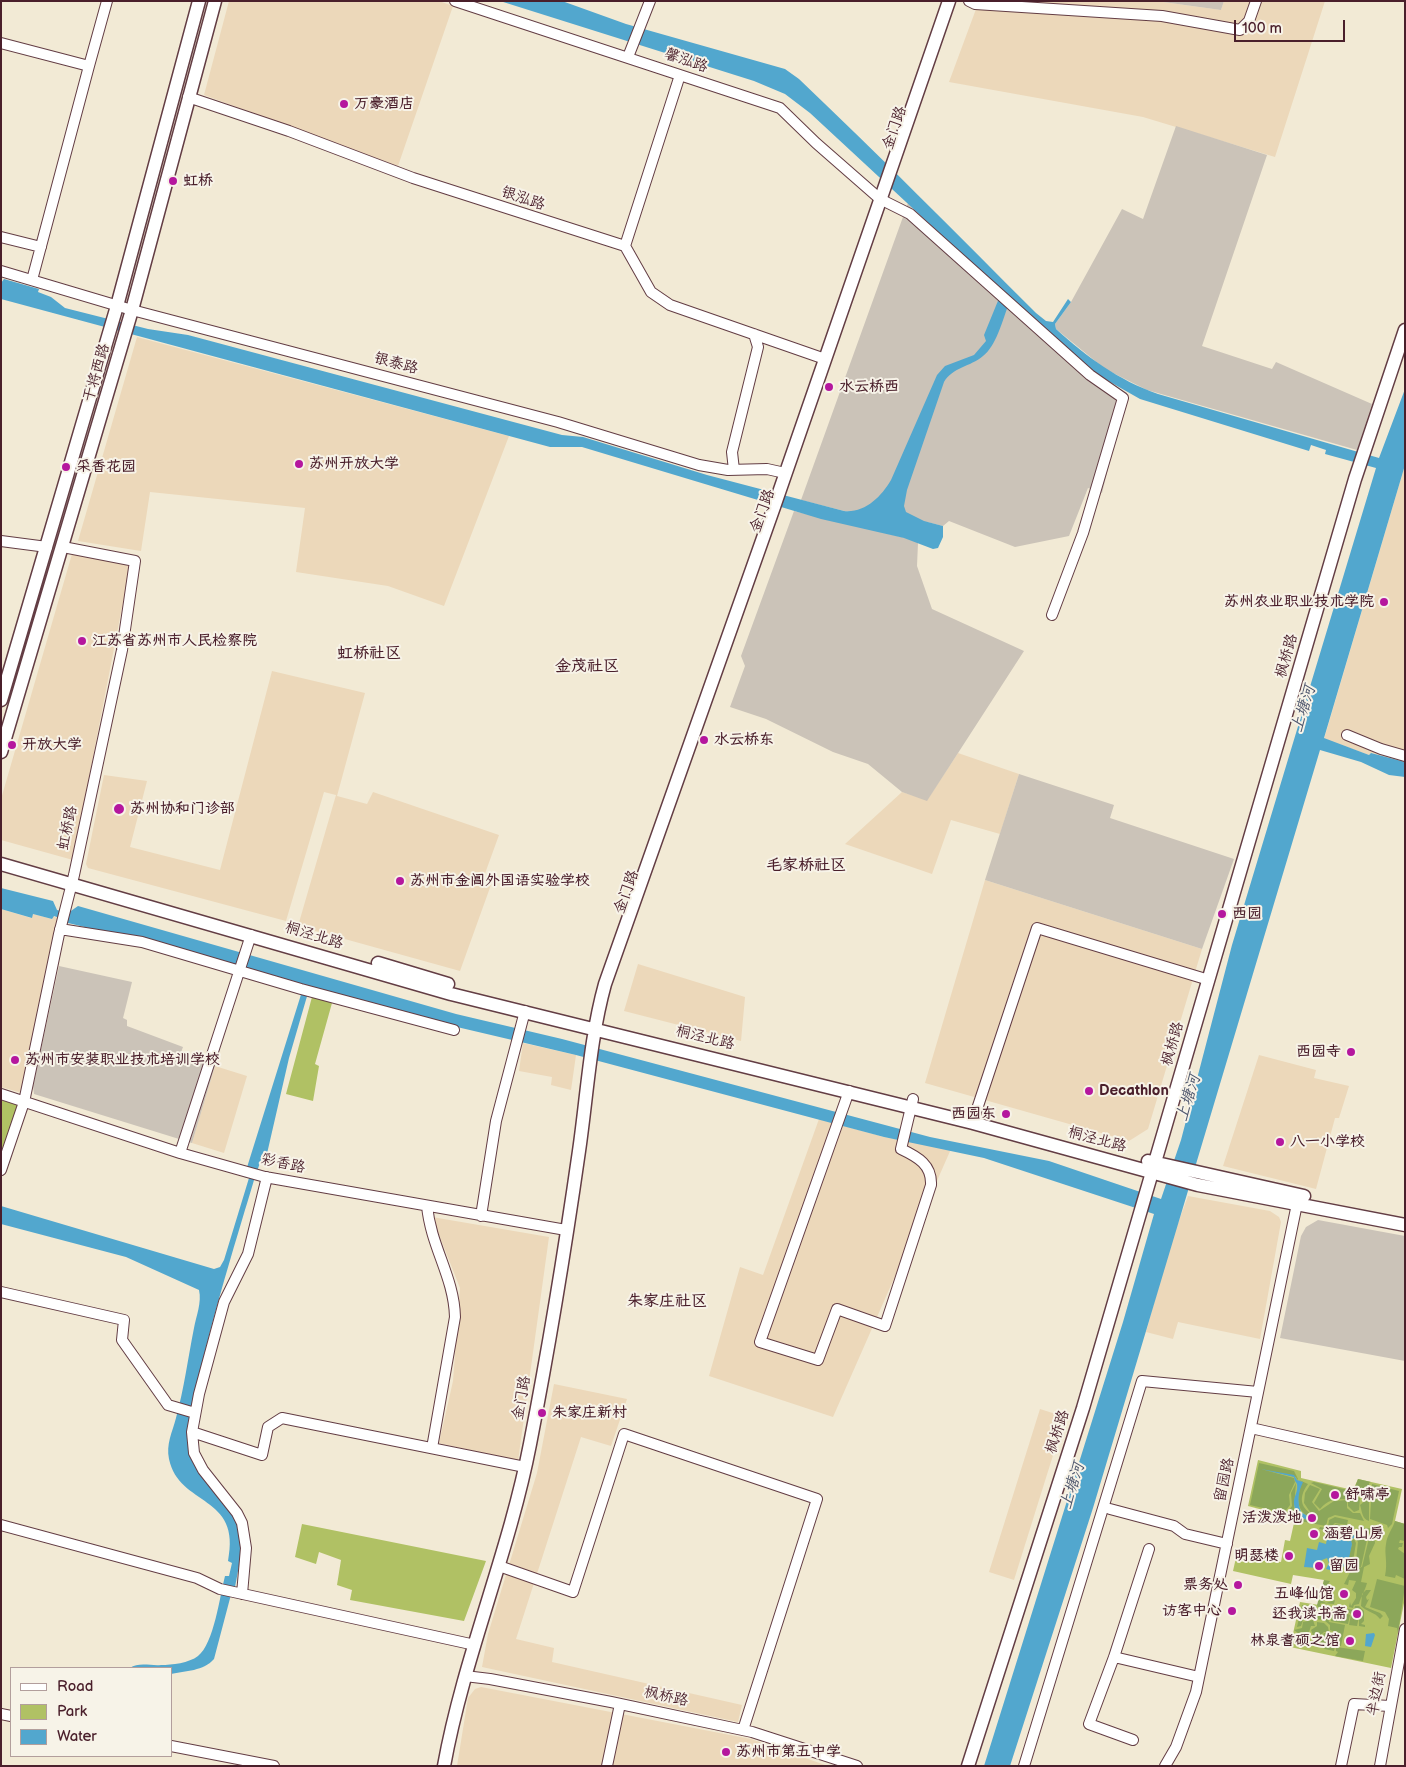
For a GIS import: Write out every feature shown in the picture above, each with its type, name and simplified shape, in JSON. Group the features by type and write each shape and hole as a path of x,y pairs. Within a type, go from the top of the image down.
{"main road":[{"name":"干将西路","path":"1,700 116,312 199,1"},
{"name":"干将西路","path":"1,752 130,316 215,1"},
{"name":"金门路","path":"895,168 949,1"},
{"name":"金门路","path":"784,490 785,473 825,359 957,1"},
{"name":"金门路","path":"444,1766 455,1710 499,1566 525,1467 566,1230 597,1027 883,200"},
{"name":"枫桥路","path":"968,1766 1083,1408 1355,479 1405,330"},
{"name":"桐泾北路","path":"1,855 251,935 428,987 912,1103 1200,1180 1298,1199 1405,1216"},
{"name":"桐泾北路","path":"1,864 73,879 597,1027 850,1091 975,1115 1154,1167"},
{"name":"桐泾北路","path":"1298,1199 1405,1225"}],"street":[{"path":"32,280 107,1"},
{"name":"馨泓路","path":"454,1 630,53 680,75 780,108 816,143 883,200 910,214 1090,375 1123,398 1108,456 1083,533 1052,615"},
{"path":"630,53 650,1"},
{"path":"969,1 975,4 1162,16 1240,30 1249,21 1256,1"},
{"path":"1,43 88,66"},
{"path":"680,75 625,246 651,292 670,305 825,359"},
{"name":"银泓路","path":"188,97 289,131 413,178 625,246"},
{"path":"1,237 41,247"},
{"name":"银泰路","path":"1,271 32,280 130,316 558,422 699,466 734,470 767,468 785,473"},
{"path":"734,470 732,452 758,347 754,334"},
{"path":"1,541 47,547"},
{"name":"虹桥路","path":"1,1170 24,1102 122,650 135,561 63,547"},
{"path":"1347,735 1405,756"},
{"path":"62,920 241,969 301,989 454,1030"},
{"path":"975,1115 1037,928 1209,980"},
{"path":"180,1153 251,935"},
{"path":"481,1216 496,1121 525,1011"},
{"path":"850,1091 760,1342 818,1360 837,1309 885,1326 931,1185 932,1174 926,1164 901,1149 912,1103"},
{"name":"彩香路","path":"1,1094 180,1153 266,1177 566,1230"},
{"path":"242,1594 246,1548 242,1523 237,1513 203,1470 194,1453 192,1432 194,1412 224,1302 248,1254 266,1177"},
{"name":"留园路","path":"1165,1766 1176,1747 1187,1720 1199,1677 1298,1199"},
{"path":"427,1206 429,1226 454,1296 455,1317 432,1448"},
{"path":"1,1292 124,1320 122,1340 168,1405 194,1412"},
{"path":"1024,1766 1142,1381 1258,1392"},
{"path":"192,1432 262,1455 268,1427 282,1418 525,1467"},
{"path":"1251,1428 1405,1463"},
{"path":"499,1566 573,1592 624,1434 817,1499 743,1730"},
{"path":"1110,1508 1174,1526 1185,1534 1226,1544"},
{"path":"1,1524 197,1578 220,1589 475,1645"},
{"path":"1133,1740 1089,1724 1114,1657 1149,1549"},
{"name":"半边街","path":"1380,1766 1405,1629"},
{"path":"1114,1657 1199,1677"},
{"name":"枫桥路","path":"465,1676 620,1704 743,1730 857,1766"},
{"path":"607,1766 620,1704"},
{"path":"1341,1766 1354,1704 1390,1706"},
{"path":"172,1746 274,1766"}],"shaded area":[{"path":"229,1 439,1 453,6 398,166 204,95"},
{"path":"979,1 1156,1 1221,10 1224,1 1325,1 1275,157 1143,117 949,82"},
{"path":"1156,1 1224,1 1221,10"},
{"path":"1176,126 1267,155 1202,346 1272,369 1276,362 1372,404 1357,450 1147,390 1105,369 1056,329 1055,324 1071,302 1122,209 1143,219"},
{"path":"908,203 1031,317 1111,384 1127,393 1102,493 1088,488 1069,536 1015,547 949,521 943,526 927,522 918,543 917,566 932,609 1024,651 927,801 902,792 868,764 833,752 766,719 730,707 745,666 741,656 794,511 910,539 912,517 844,511 801,500"},
{"name":"苏州开放大学","path":"137,337 509,436 444,606 388,586 296,572 305,508 150,492 141,551 78,541"},
{"name":"苏州农业职业技术学院","path":"1405,465 1405,762 1403,762 1371,753 1369,755 1324,739"},
{"path":"72,554 130,566 73,860 1,840 1,799"},
{"path":"272,671 365,693 337,796 367,804 373,792 499,835 483,879 492,882 460,971 298,926 336,795 324,792 286,921 88,868 86,864 104,775 147,781 130,847 220,870"},
{"path":"958,753 1019,774 1000,834 951,820 932,874 845,844 902,792 927,800"},
{"path":"1019,774 1114,805 1110,818 1234,859 1202,949 985,880"},
{"path":"985,880 1202,949 1148,1129 1129,1141 925,1083"},
{"path":"1,909 31,918 33,914 52,919 53,916 58,918 22,1093 1,1087"},
{"path":"638,964 745,997 741,1041 624,1011"},
{"path":"59,966 132,982 123,1018 127,1020 127,1026 183,1047 180,1055 215,1066 192,1143 34,1094 33,1086"},
{"path":"523,1043 576,1055 571,1090 551,1085 552,1077 519,1071"},
{"name":"八一小学校","path":"1259,1055 1316,1070 1314,1078 1349,1086 1339,1118 1335,1118 1316,1189 1223,1166"},
{"path":"215,1066 247,1076 224,1153 192,1143"},
{"path":"819,1119 884,1137 951,1149 833,1417 709,1376 740,1267 763,1275"},
{"path":"1188,1196 1270,1211 1279,1217 1281,1222 1260,1339 1178,1322 1173,1339 1146,1332 1171,1242"},
{"path":"432,1217 549,1237 518,1461 439,1443 453,1381 460,1288"},
{"path":"1318,1220 1405,1236 1405,1361 1280,1338 1301,1236 1306,1227"},
{"path":"554,1384 627,1399 611,1446 581,1437 516,1639 554,1648 552,1662 742,1705 738,1722 482,1667 488,1634 537,1473"},
{"path":"1040,1409 1065,1417 1014,1580 989,1572"},
{"path":"481,1687 751,1739 828,1766 457,1766 468,1698 475,1689"}],"green space":[{"path":"312,997 332,1003 315,1064 319,1066 313,1101 286,1094"},
{"path":"1,1100 21,1106 1,1165"},
{"name":"留园","path":"1258,1460 1301,1471 1301,1478 1353,1490 1358,1479 1402,1489 1395,1521 1405,1524 1405,1598 1391,1668 1290,1647 1300,1602 1319,1605 1324,1580 1293,1575 1291,1584 1233,1571 1237,1553 1281,1562 1285,1540 1290,1541 1294,1523 1286,1516 1248,1506"},
{"path":"1259,1463 1294,1471 1298,1479 1261,1469 1294,1478 1295,1482 1289,1495 1290,1505 1284,1513 1250,1505"},
{"path":"1358,1479 1371,1482 1369,1483 1370,1495 1362,1490 1354,1490"},
{"path":"1299,1480 1308,1484 1303,1492 1302,1503 1310,1513 1309,1517 1304,1514 1299,1506 1298,1497 1302,1482"},
{"path":"1314,1482 1356,1492 1357,1494 1353,1499 1332,1500 1320,1509 1314,1503 1322,1489 1311,1483"},
{"path":"1296,1483 1294,1507 1299,1517 1308,1520 1308,1522 1316,1523 1317,1517 1312,1515 1304,1503 1305,1493 1310,1485 1320,1489 1312,1502 1319,1511 1334,1501 1347,1500 1347,1508 1353,1513 1360,1513 1364,1521 1335,1515 1328,1518 1326,1526 1295,1520 1286,1514 1292,1506 1291,1493"},
{"path":"1372,1484 1399,1491 1392,1524 1388,1528 1387,1525 1370,1519"},
{"path":"1358,1491 1363,1492 1369,1498 1369,1521 1363,1514 1360,1505 1365,1501"},
{"path":"1358,1497 1360,1498 1359,1510 1354,1512 1348,1506 1348,1501 1355,1500"},
{"path":"1335,1517 1348,1520 1347,1525 1335,1523 1328,1527 1329,1520"},
{"path":"1395,1521 1405,1524 1404,1541 1400,1540 1399,1543 1403,1543 1402,1547 1398,1549 1405,1554 1405,1579 1396,1575 1395,1578 1385,1576 1388,1535"},
{"path":"302,1524 486,1561 464,1621 350,1600 352,1590 337,1585 341,1560 319,1552 316,1564 295,1557"},
{"path":"1336,1524 1353,1527 1354,1531 1359,1532 1353,1535 1351,1531 1338,1531 1333,1526"},
{"path":"1320,1527 1351,1533 1352,1536 1348,1542 1340,1536 1332,1535 1329,1531 1319,1529"},
{"path":"1364,1528 1379,1529 1378,1534 1374,1534 1375,1543 1369,1556 1370,1564 1364,1567 1361,1582 1367,1583 1359,1604 1354,1605 1353,1608 1349,1607 1350,1602 1351,1606 1356,1598 1356,1593 1352,1590 1356,1581 1349,1580 1348,1585 1344,1584 1351,1570 1362,1567 1370,1534 1362,1531"},
{"path":"1361,1533 1368,1535 1361,1567 1348,1569 1350,1562 1356,1560 1358,1542 1355,1537"},
{"path":"1354,1539 1356,1543 1353,1561 1348,1559 1351,1541"},
{"path":"1377,1579 1405,1586 1398,1633 1397,1628 1388,1626 1389,1619 1385,1612 1370,1607"},
{"path":"1324,1580 1330,1581 1328,1584 1332,1587 1329,1599 1322,1601 1326,1603 1335,1600 1334,1604 1321,1603 1320,1605 1331,1607 1327,1615 1329,1622 1345,1625 1341,1646 1335,1646 1334,1651 1325,1649 1320,1645 1324,1633 1337,1633 1330,1630 1330,1625 1324,1620 1314,1619 1319,1610 1317,1605"},
{"path":"1366,1590 1371,1590 1366,1597 1367,1600 1369,1599 1365,1607 1380,1613 1383,1616 1380,1619 1361,1606 1362,1594"},
{"path":"1302,1605 1307,1605 1311,1609 1316,1607 1318,1609 1314,1618 1303,1620 1301,1626 1297,1627"},
{"path":"1355,1606 1359,1606 1364,1611 1364,1621 1361,1624 1365,1625 1365,1627 1359,1626 1359,1617 1357,1626 1349,1625 1351,1614 1348,1612 1348,1609 1354,1610"},
{"path":"1332,1608 1346,1611 1350,1615 1348,1624 1331,1621"},
{"path":"1313,1620 1315,1626 1311,1626 1309,1632 1298,1633 1294,1630 1302,1628 1303,1622"},
{"path":"1317,1622 1324,1623 1328,1627 1329,1632 1324,1632 1319,1637 1313,1635 1311,1630 1317,1626"},
{"path":"1336,1647 1365,1651 1363,1661 1335,1656 1338,1652"}],"water":[{"name":"上塘河","path":"500,1 562,1 626,24 785,69 799,79 859,137 1036,313 1046,321 1053,322 1068,299 1071,302 1055,324 1056,329 1104,367 1143,388 1379,458 1405,389 1405,465 1324,738 1369,755 1371,753 1405,762 1405,777 1389,775 1361,762 1320,750 1093,1508 1010,1766 984,1766 1123,1322 1154,1214 984,1158 884,1137 576,1055 457,1027 310,986 289,1058 266,1158 262,1157 254,1180 212,1325 192,1410 189,1441 191,1459 237,1519 242,1550 235,1587 233,1587 214,1659 200,1668 172,1674 172,1667 132,1667 180,1663 198,1656 204,1650 212,1630 225,1576 229,1576 232,1563 228,1561 230,1539 226,1524 218,1512 184,1486 175,1474 168,1454 200,1299 199,1290 126,1257 1,1224 1,1206 214,1269 220,1267 224,1260 249,1178 244,1177 304,985 151,943 68,923 54,916 52,919 33,914 32,918 1,909 1,888 53,901 57,910 68,913 78,906 456,1014 562,1039 930,1137 1049,1161 1161,1199 1181,1140 1232,945 1376,468 1325,454 1326,450 1311,445 1309,451 1140,399 1096,374 1008,306 998,333 988,352 978,360 952,373 944,382 907,490 904,506 906,512 924,521 943,526 943,537 938,548 933,549 904,538 821,519 582,447 550,447 1,299 1,283 4,279 39,289 38,292 51,297 65,308 148,329 188,335 562,435 583,437 707,475 844,511 859,509 872,503 891,480 937,375 945,366 974,355 986,341 984,335 1002,291 810,113 785,94 754,81"},
{"path":"1261,1469 1294,1475 1297,1480 1303,1482 1299,1493 1299,1504 1301,1512 1309,1517 1308,1520 1299,1517 1294,1506 1297,1484 1294,1477"},
{"path":"1364,1526 1361,1533 1351,1540 1349,1558 1340,1558 1345,1564 1340,1572 1334,1571 1332,1574 1330,1570 1326,1569 1329,1563 1327,1558 1322,1560 1318,1568 1304,1567 1307,1548 1317,1550 1319,1542 1326,1544 1328,1532 1342,1538 1345,1536 1348,1542"},
{"path":"1374,1633 1371,1647 1365,1646 1366,1634"}],"place":[{"name":"万豪酒店","path":"344,104"},
{"name":"虹桥","path":"173,181"},
{"name":"水云桥西","path":"829,387"},
{"name":"苏州开放大学","path":"299,464"},
{"name":"采香花园","path":"66,467"},
{"name":"苏州农业职业技术学院","path":"1384,602"},
{"name":"江苏省苏州市人民检察院","path":"82,641"},
{"name":"水云桥东","path":"704,740"},
{"name":"开放大学","path":"12,745"},
{"name":"苏州协和门诊部","path":"119,809"},
{"name":"苏州市金阊外国语实验学校","path":"400,881"},
{"name":"西园","path":"1222,914"},
{"name":"西园寺","path":"1351,1052"},
{"name":"苏州市安装职业技术培训学校","path":"15,1060"},
{"name":"Decathlon","path":"1089,1091"},
{"name":"西园东","path":"1006,1114"},
{"name":"八一小学校","path":"1280,1142"},
{"name":"朱家庄新村","path":"542,1413"},
{"name":"舒啸亭","path":"1335,1495"},
{"name":"活泼泼地","path":"1312,1518"},
{"name":"涵碧山房","path":"1314,1534"},
{"name":"明瑟楼","path":"1289,1556"},
{"name":"留园","path":"1319,1566"},
{"name":"票务处","path":"1238,1585"},
{"name":"五峰仙馆","path":"1344,1594"},
{"name":"访客中心","path":"1232,1611"},
{"name":"还我读书斋","path":"1357,1614"},
{"name":"林泉耆硕之馆","path":"1350,1641"},
{"name":"苏州市第五中学","path":"726,1752"}],"district":[{"name":"虹桥社区","path":"369,654"},
{"name":"金茂社区","path":"587,667"},
{"name":"毛家桥社区","path":"806,866"},
{"name":"朱家庄社区","path":"667,1302"}]}
